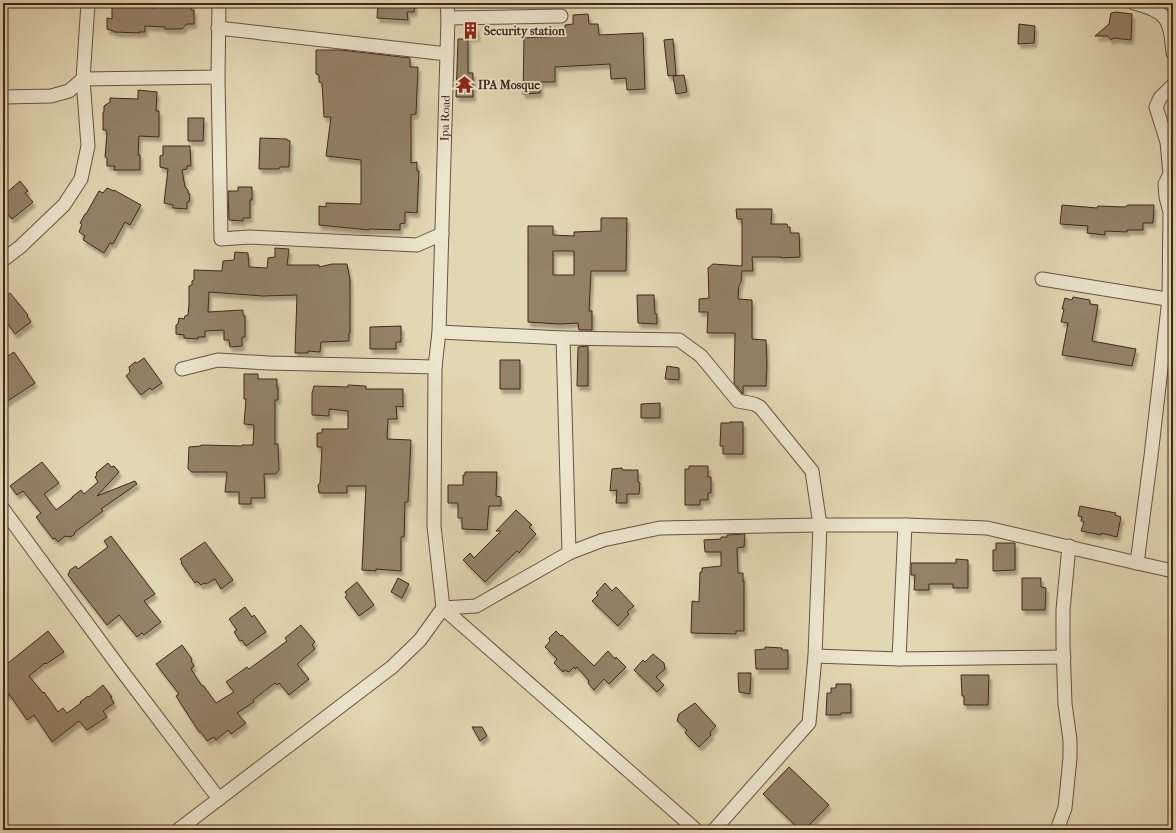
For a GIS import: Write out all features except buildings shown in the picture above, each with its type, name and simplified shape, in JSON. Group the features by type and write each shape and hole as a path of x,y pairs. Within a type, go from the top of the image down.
{"street":[{"path":"3,260 64,205 81,179 88,146 83,79 88,3"},
{"path":"219,3 218,77 221,239 248,237 417,245 442,234"},
{"name":"Ipa Road","path":"443,608 434,526 435,367 439,332 448,18 447,3"},
{"path":"1134,3 1152,8 1167,20 1171,34 1173,53"},
{"path":"448,18 561,16"},
{"path":"218,28 447,54"},
{"path":"3,97 51,96 69,91 83,79 218,77"},
{"path":"1137,563 1171,300 1170,212 1166,197 1166,184 1170,174 1167,142 1156,107 1160,98 1173,85"},
{"path":"1042,278 1171,300"},
{"path":"439,332 563,338 679,340 701,356 738,401 754,404 760,407 812,471 820,525 815,656 809,723 714,830"},
{"path":"563,338 569,553"},
{"path":"182,369 218,360 269,363 435,367"},
{"path":"3,509 122,671 219,799"},
{"path":"443,608 476,606 569,553 603,540 660,528 905,525 987,528 1173,571"},
{"path":"899,659 905,525"},
{"path":"1057,830 1065,808 1070,758 1070,740 1065,704 1063,610 1069,546"},
{"path":"178,830 392,667 420,640 443,608"},
{"path":"443,608 696,830"},
{"path":"815,656 899,659 1064,657"}],"place":[{"name":"Security station","path":"471,31"},
{"name":"IPA Mosque","path":"465,85"}]}
